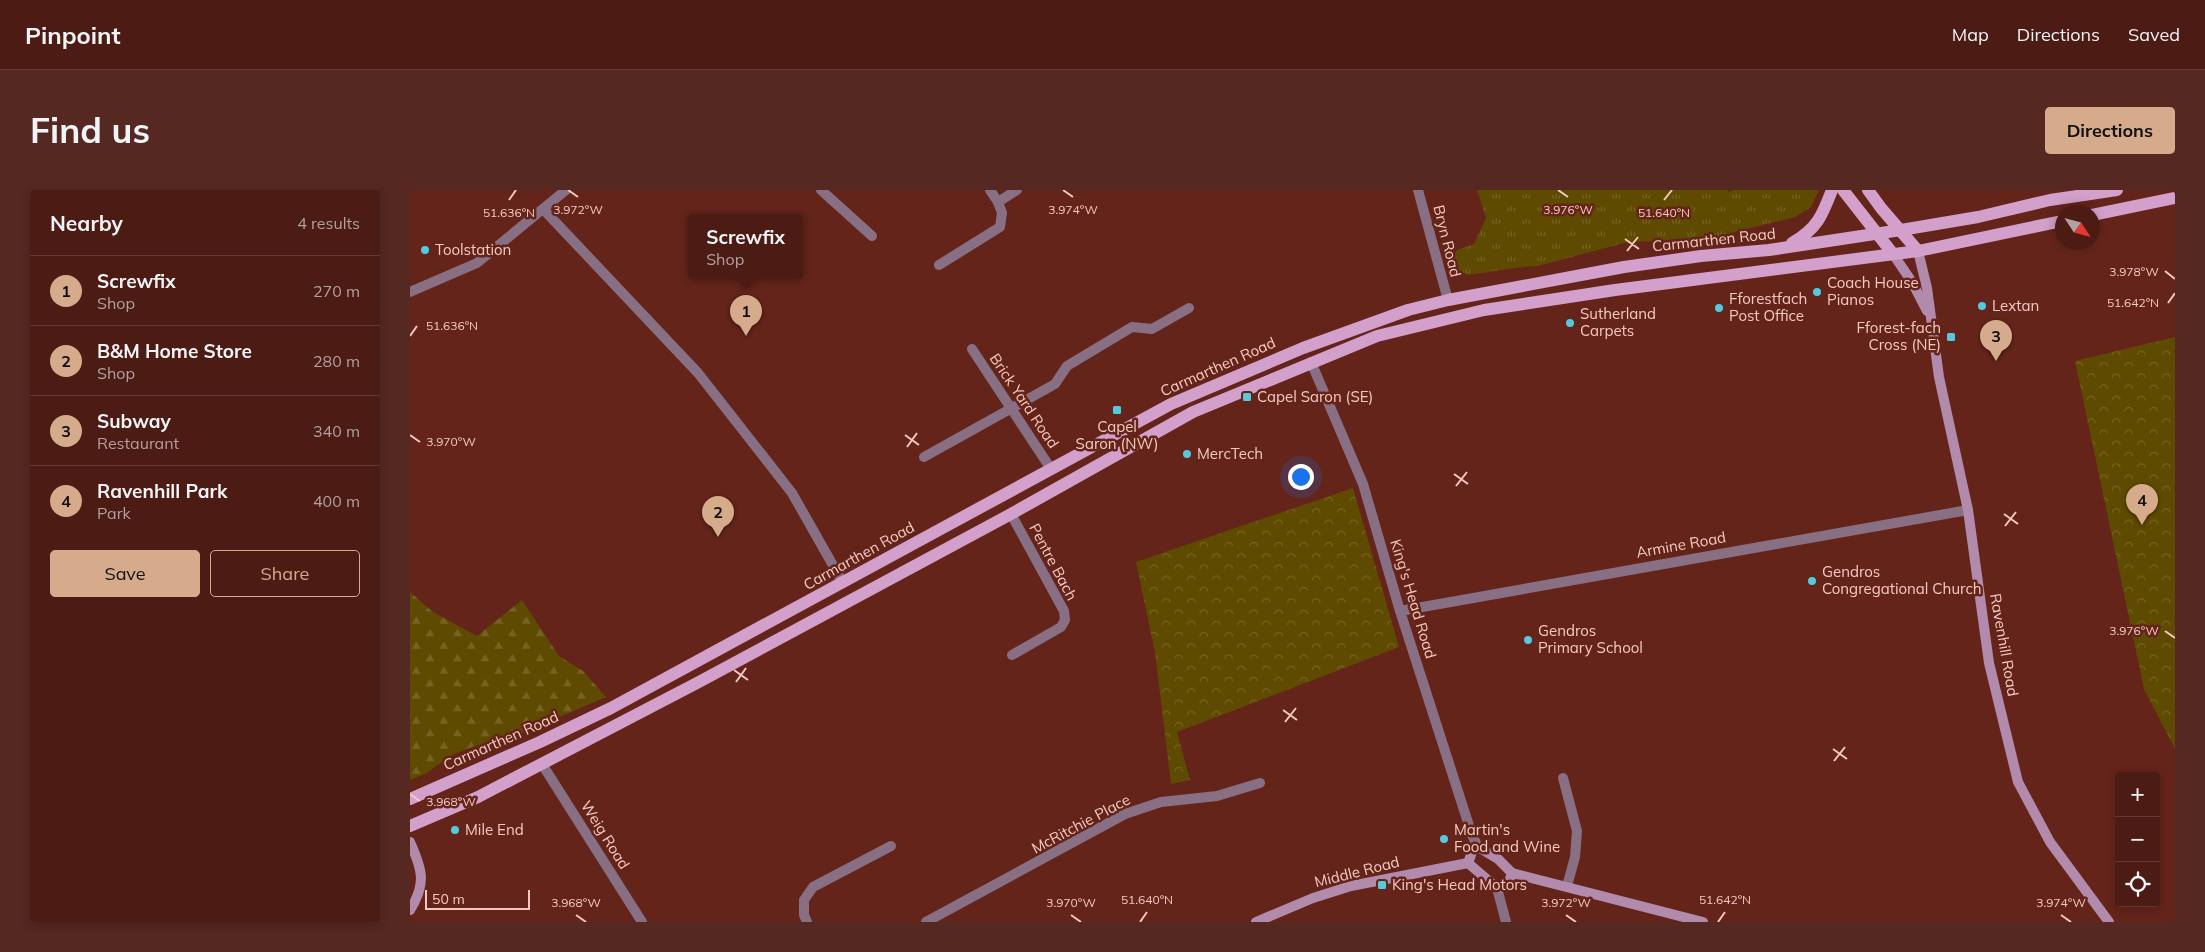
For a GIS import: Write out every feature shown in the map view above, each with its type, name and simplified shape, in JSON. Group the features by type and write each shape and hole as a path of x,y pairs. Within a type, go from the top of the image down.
{"main road":[{"path":"1783,248 1806,236 1819,222 1832,190"},
{"path":"1843,190 1893,254"},
{"path":"1868,190 1918,251"},
{"name":"Carmarthen Road","path":"410,799 612,708 1171,404 1242,372 1373,322 1408,310 1448,300 1624,267 1783,248 1876,234 1978,217 2053,195 2117,190"},
{"path":"2100,213 2175,198"},
{"name":"Carmarthen Road","path":"410,826 478,797 542,764 1011,514 1193,412 1377,336 1484,310 1615,290 1918,251 2055,222"}],"street":[{"path":"410,292 477,263 544,210 566,190"},
{"path":"821,190 872,236"},
{"path":"939,265 1000,226 1002,214 998,202 990,190"},
{"path":"998,202 1017,190"},
{"name":"Bryn Road","path":"1418,190 1444,292 1448,300"},
{"path":"544,210 698,373 792,492 843,583"},
{"name":"Ravenhill Road","path":"1918,251 1927,288 1939,377 1968,510 1989,663 2018,782 2050,842 2109,922"},
{"name":"Ravenhill Road","path":"1893,254 1912,282 1931,319"},
{"path":"924,457 1055,384 1067,366 1132,326 1152,330 1189,308"},
{"name":"Brick Yard Road","path":"972,349 1051,469"},
{"name":"King's Head Road","path":"1311,362 1363,484 1400,611 1472,835 1478,846"},
{"name":"Armine Road","path":"1400,611 1968,510"},
{"name":"Pentre Bach","path":"1011,514 1064,611 1065,620 1061,627 1012,655"},
{"name":"Weig Road","path":"542,764 642,922"},
{"path":"1563,778 1577,831 1576,857 1567,886"},
{"name":"McRitchie Place","path":"926,922 1125,814 1161,802 1217,796 1260,783"},
{"path":"410,842 422,872 418,898 410,910"},
{"path":"807,922 804,915 804,900 813,886 891,846"},
{"path":"1506,922 1497,888 1468,863 1472,852 1478,846 1498,859 1512,873 1703,922"},
{"name":"Middle Road","path":"1256,922 1313,898 1351,886 1468,863"},
{"path":"1497,888 1504,887 1509,882 1512,873"}],"green space":[{"path":"1477,190 1728,190 1729,192 1733,190 1819,190 1811,207 1795,217 1706,239 1628,242 1538,266 1470,275 1457,271 1451,261 1457,250 1474,244 1486,218"},
{"path":"2175,337 2175,749 2144,689 2075,361"},
{"path":"1353,488 1399,647 1177,732 1190,780 1171,784 1155,652 1136,562"},
{"path":"410,592 433,612 477,636 522,600 559,656 583,671 606,697 513,737 475,746 452,755 425,774 410,780"}],"place":[{"name":"Toolstation","path":"425,250"},
{"name":"Coach House Pianos","path":"1817,292"},
{"name":"Lextan","path":"1982,306"},
{"name":"Fforestfach Post Office","path":"1719,308"},
{"name":"Sutherland Carpets","path":"1570,323"},
{"name":"Screwfix","path":"746,336"},
{"name":"Fforest-fach Cross (NE)","path":"1951,337"},
{"name":"Subway","path":"1996,361"},
{"name":"Capel Saron (SE)","path":"1247,397"},
{"name":"Capel Saron (NW)","path":"1117,410"},
{"name":"MercTech","path":"1187,454"},
{"name":"Ravenhill Park","path":"2142,525"},
{"name":"B&M Home Store","path":"718,537"},
{"name":"Gendros Congregational Church","path":"1812,581"},
{"name":"Gendros Primary School","path":"1528,640"},
{"name":"Mile End","path":"455,830"},
{"name":"Martin's Food and Wine","path":"1444,839"},
{"name":"King's Head Motors","path":"1382,885"}]}
